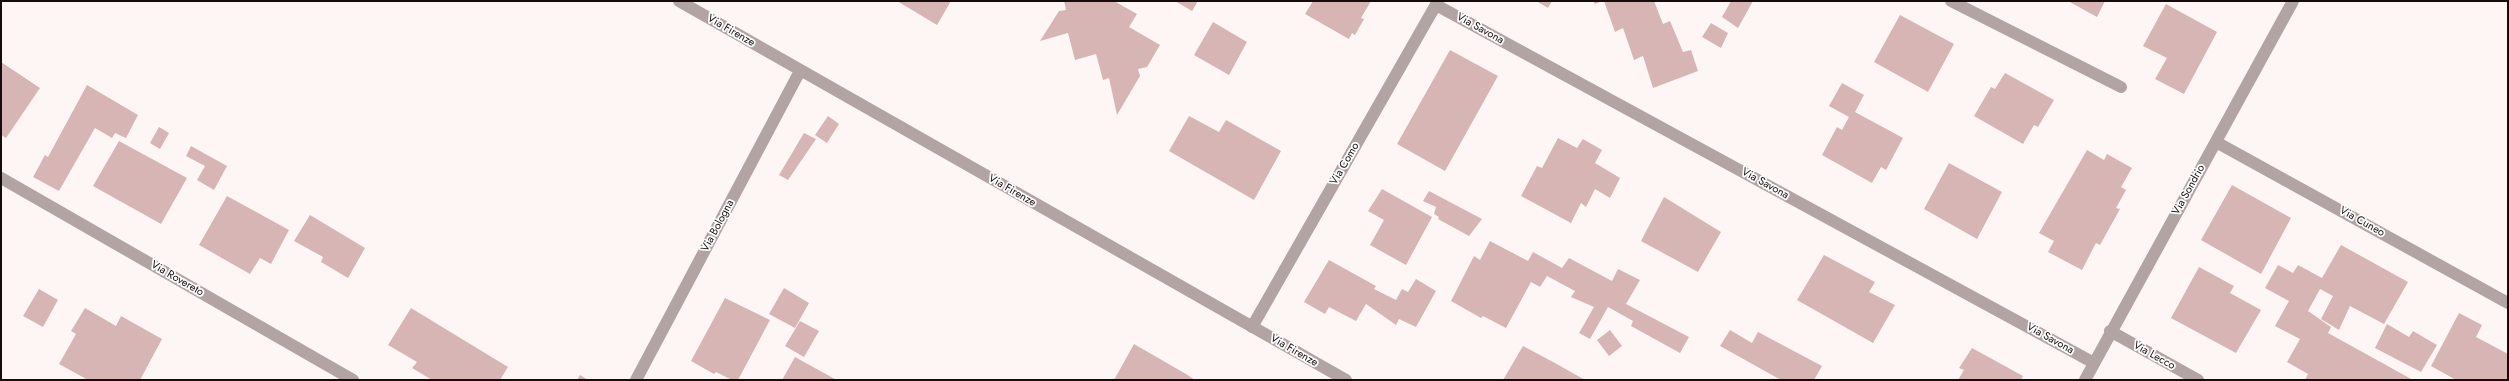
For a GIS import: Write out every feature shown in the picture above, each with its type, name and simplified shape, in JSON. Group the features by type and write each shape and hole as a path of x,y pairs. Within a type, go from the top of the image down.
{"street":[{"name":"Via Firenze","path":"679,1 1346,380"},
{"path":"1951,1 2121,87"},
{"name":"Via Sondrio","path":"2085,380 2110,331 2293,1"},
{"name":"Via Como","path":"1252,326 1437,3"},
{"name":"Via Savona","path":"1437,3 2094,363"},
{"name":"Via Bologna","path":"641,378 800,71"},
{"name":"Via Cuneo","path":"2216,142 2508,304"},
{"name":"Via Rovereto","path":"1,178 353,380"},
{"name":"Via Lecco","path":"2110,331 2198,380"}],"building":[{"path":"897,1 951,1 937,25"},
{"path":"1064,1 1114,1 1137,14 1129,27 1160,45 1147,67 1138,69 1140,76 1117,115 1109,78 1103,80 1096,54 1075,60 1068,33 1040,41 1059,11 1066,10"},
{"path":"1175,1 1198,1 1192,11"},
{"path":"1313,1 1371,1 1361,18 1364,19 1355,35 1352,33 1349,39 1305,14"},
{"path":"1536,1 1552,1 1548,8"},
{"path":"1593,1 1602,1 1595,4"},
{"path":"1604,1 1654,1 1663,24 1670,21 1683,52 1691,50 1698,71 1653,88 1643,56 1634,60 1623,28 1615,32"},
{"path":"1731,1 1753,1 1738,28 1722,17"},
{"path":"2068,1 2105,1 2097,17"},
{"path":"2166,4 2217,32 2184,94 2155,79 2167,58 2143,46"},
{"path":"1900,15 1954,44 1928,92 1874,62"},
{"path":"1213,22 1247,42 1229,75 1194,55"},
{"path":"1711,23 1728,33 1721,48 1702,37"},
{"path":"1450,50 1498,76 1445,171 1397,144"},
{"path":"1,62 40,88 6,138 1,135"},
{"path":"2005,73 2054,100 2038,127 2034,125 2023,144 1974,116 1991,87 1995,89"},
{"path":"1842,83 1864,95 1855,112 1903,138 1886,170 1881,167 1872,183 1822,155 1837,127 1842,130 1849,117 1829,106"},
{"path":"87,85 138,115 126,138 115,133 112,138 95,128 59,191 33,177 45,155 48,157"},
{"path":"828,116 839,124 827,143 815,135"},
{"path":"1189,116 1219,132 1226,120 1281,151 1254,200 1169,151"},
{"path":"159,127 169,133 160,149 150,143"},
{"path":"804,133 816,139 788,180 779,175"},
{"path":"1558,138 1577,148 1583,139 1602,150 1595,163 1620,178 1610,198 1595,189 1586,207 1581,203 1571,223 1521,196 1537,166 1542,168"},
{"path":"119,141 187,178 161,224 93,186"},
{"path":"191,146 227,166 214,190 197,180 205,166 186,156"},
{"path":"2087,150 2104,160 2107,154 2132,168 2121,187 2126,190 2116,208 2120,209 2100,245 2096,243 2082,270 2048,252 2054,241 2039,233"},
{"path":"1949,163 2002,192 1977,239 1924,209"},
{"path":"2232,185 2291,218 2261,274 2201,240"},
{"path":"1382,189 1432,217 1406,265 1370,245 1384,220 1368,211"},
{"path":"1429,191 1482,219 1469,236 1438,219 1439,217 1434,214 1436,207 1423,201"},
{"path":"227,196 289,230 271,264 260,258 250,274 199,245"},
{"path":"1664,197 1721,232 1698,272 1641,241"},
{"path":"310,215 365,248 348,278 321,262 323,257 294,241"},
{"path":"1490,241 1528,261 1533,252 1562,268 1569,258 1612,281 1618,269 1640,280 1626,304 1689,337 1680,353 1631,326 1633,321 1608,307 1590,339 1579,333 1594,307 1571,297 1575,291 1547,276 1540,287 1531,282 1506,328 1483,316 1481,318 1451,301 1474,256 1480,260"},
{"path":"2341,245 2408,282 2384,324 2350,306 2339,330 2321,319 2333,296 2320,289 2308,311 2331,327 2328,333 2413,380 2305,380 2308,374 2287,362 2300,339 2275,326 2289,301 2265,288 2278,265 2293,273 2298,265 2322,278"},
{"path":"1824,255 1875,282 1869,292 1895,305 1873,343 1797,300"},
{"path":"1329,260 1376,286 1374,289 1396,300 1402,289 1408,292 1416,279 1436,291 1416,327 1399,319 1396,325 1366,304 1356,321 1329,307 1325,314 1304,302"},
{"path":"2199,267 2234,286 2230,293 2261,310 2236,353 2171,318"},
{"path":"784,288 809,303 795,328 769,314"},
{"path":"39,289 58,300 43,327 23,316"},
{"path":"725,298 770,320 738,380 732,380 716,372 714,374 691,361"},
{"path":"85,308 116,326 121,316 162,339 140,380 88,380 59,364 76,334 71,331"},
{"path":"411,308 508,367 500,380 432,380 412,368 417,362 388,345"},
{"path":"2459,313 2482,325 2476,337 2508,354 2508,380 2456,380 2431,366"},
{"path":"800,321 819,331 804,357 785,346"},
{"path":"2387,324 2409,337 2413,331 2437,345 2421,372 2375,348"},
{"path":"1610,330 1622,346 1609,356 1597,340"},
{"path":"1730,330 1752,343 1758,332 1822,366 1814,380 1781,380 1720,346"},
{"path":"1134,344 1186,374 1195,380 1114,380"},
{"path":"1523,346 1555,363 1585,380 1503,380"},
{"path":"1972,348 2023,376 2021,380 1958,380 1964,370 1959,368"},
{"path":"795,357 833,378 836,380 782,380"},
{"path":"580,375 588,380 577,380"}]}
